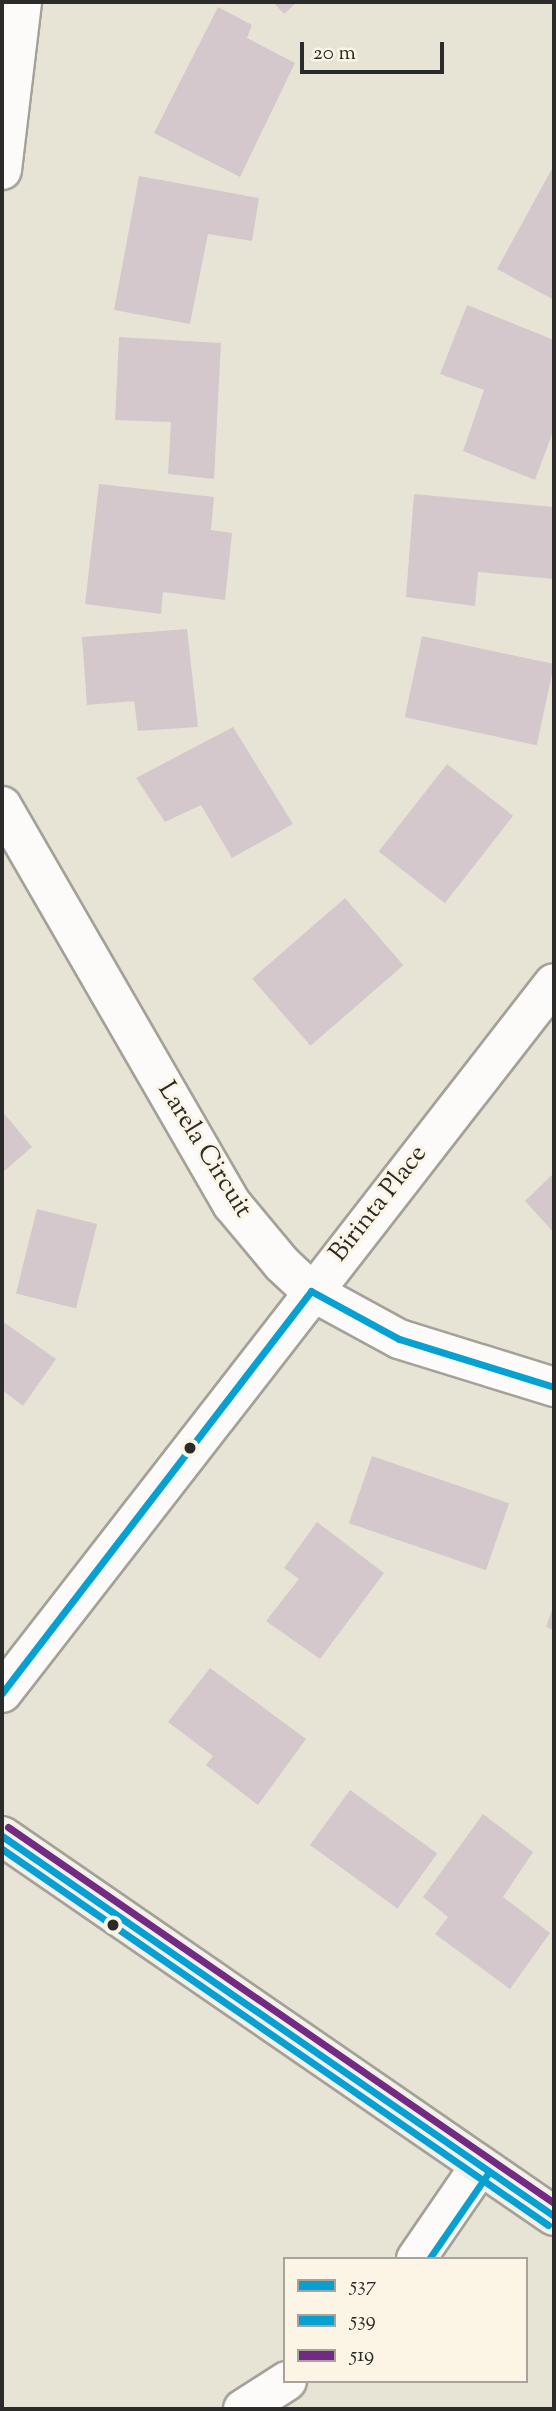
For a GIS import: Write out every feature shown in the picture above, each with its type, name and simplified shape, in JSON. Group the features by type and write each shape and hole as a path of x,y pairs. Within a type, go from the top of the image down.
{"main road":[{"path":"2,1836 554,2216"}],"street":[{"path":"2,170 22,2"},
{"name":"Larela Circuit","path":"2,806 232,1205 311,1291 399,1339 554,1387"},
{"name":"Birinta Place","path":"2,1693 311,1291 554,983"},
{"path":"417,2257 480,2166"},
{"path":"243,2409 284,2383"}],"building":[{"path":"273,2 297,2 284,14"},
{"path":"218,7 252,25 247,38 295,63 240,177 154,133"},
{"path":"554,165 554,300 497,269"},
{"path":"139,176 259,198 252,241 208,234 190,324 114,310"},
{"path":"467,305 554,340 554,429 535,480 463,451 484,390 440,374"},
{"path":"119,337 221,343 214,479 168,474 171,422 115,420"},
{"path":"99,484 214,497 211,530 232,533 225,600 163,592 161,614 85,604"},
{"path":"414,494 554,507 554,579 478,572 475,606 406,597"},
{"path":"187,629 198,727 138,731 134,701 87,705 82,637"},
{"path":"422,636 554,664 537,745 405,717"},
{"path":"233,727 293,824 232,858 201,805 165,822 136,778"},
{"path":"447,764 513,816 445,903 379,851"},
{"path":"345,898 403,965 311,1046 252,979"},
{"path":"2,1111 32,1147 2,1173"},
{"path":"554,1173 554,1233 525,1201"},
{"path":"37,1209 97,1224 76,1308 16,1293"},
{"path":"2,1321 56,1359 23,1406 2,1390"},
{"path":"372,1456 509,1503 486,1570 349,1523"},
{"path":"317,1522 384,1573 320,1659 266,1621 299,1579 284,1568"},
{"path":"554,1604 554,1630 546,1627"},
{"path":"210,1668 306,1739 258,1805 206,1765 213,1756 168,1722"},
{"path":"350,1790 437,1853 397,1908 310,1845"},
{"path":"483,1814 533,1852 503,1897 550,1933 510,1989 435,1934 448,1917 423,1897"}],"transit line":[{"name":"537","path":"2,1693 311,1291 399,1339 554,1387"},
{"name":"519","path":"8,1827 554,2203"},
{"name":"537","path":"2,1836 554,2216"},
{"name":"539","path":"2,1849 548,2225"},
{"name":"539","path":"430,2257 489,2172"}]}
